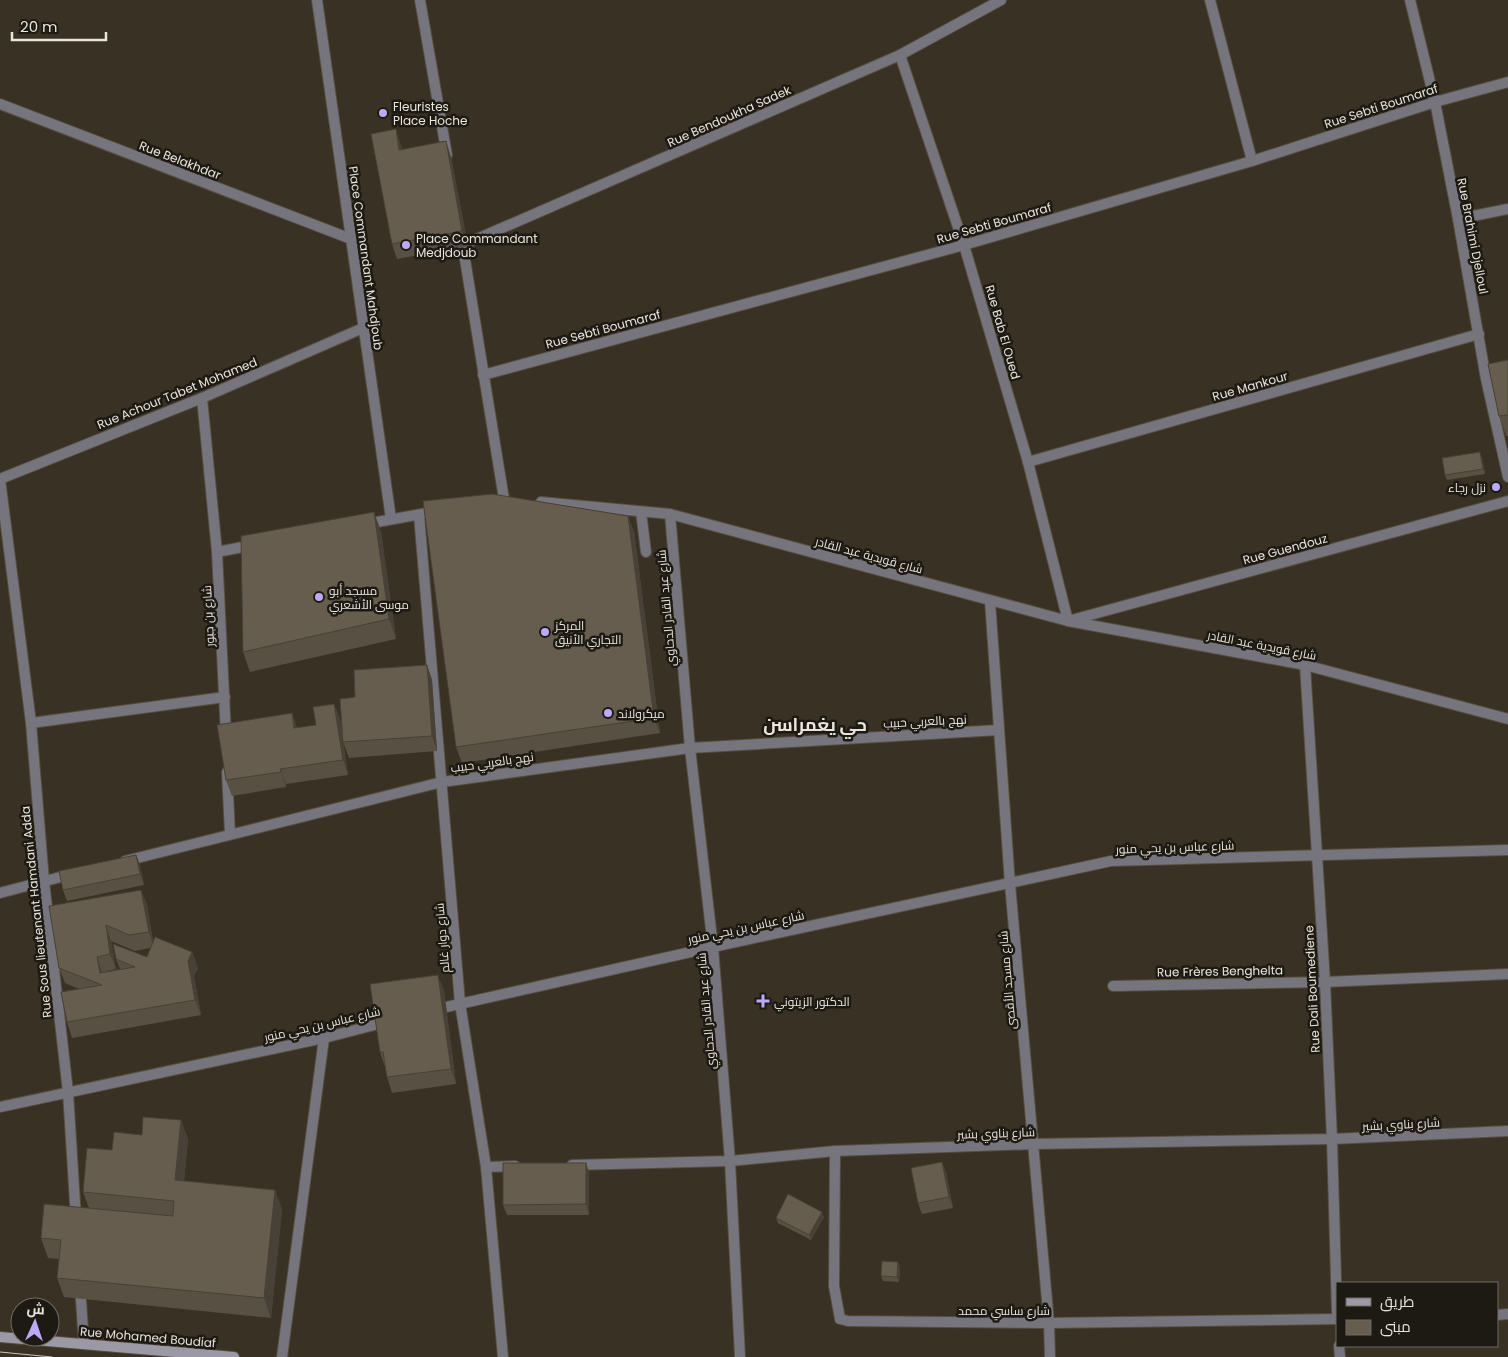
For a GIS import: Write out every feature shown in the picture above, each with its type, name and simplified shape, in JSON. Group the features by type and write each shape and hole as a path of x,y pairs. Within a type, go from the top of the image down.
{"main road":[{"name":"Rue Mohamed Boudiaf","path":"0,1337 234,1357"}],"street":[{"name":"Place Commandant Mahdjoub","path":"317,0 391,519"},
{"path":"420,0 449,167"},
{"name":"Rue Bendoukha Sadek","path":"483,375 462,240 900,55 1001,0"},
{"path":"1210,0 1252,161"},
{"name":"Rue Brahimi Djelloul","path":"1410,0 1435,102 1508,477"},
{"name":"Rue Bab El Oued","path":"900,55 964,245 1028,462 1068,621"},
{"name":"Rue Sebti Boumaraf","path":"483,375 964,245 1252,161 1435,102 1508,82"},
{"name":"Rue Belakhdar","path":"0,104 351,240"},
{"path":"1458,219 1508,208"},
{"name":"Rue Achour Tabet Mohamed","path":"0,479 202,398 364,328"},
{"name":"Rue Mankour","path":"1028,462 1479,334"},
{"path":"483,375 504,500"},
{"name":"شارع بن جبور","path":"202,398 217,552 226,746"},
{"name":"Rue Sous lieutenant Hamdani Adda","path":"0,479 31,723 44,881 68,1092 76,1227"},
{"name":"Rue Guendouz","path":"1068,621 1508,501"},
{"name":"شارع قويدية عبد القادر","path":"533,502 670,514 1068,621 1305,665 1508,719"},
{"path":"352,527 447,509"},
{"path":"641,512 646,552"},
{"name":"شارع عبد القادر الدحاوي","path":"670,514 690,748 713,947 730,1161 740,1357"},
{"name":"شارع دوار غالم","path":"419,515 460,1002 486,1167 502,1357"},
{"path":"217,552 266,543"},
{"name":"شارع مسجد الأقصى","path":"990,601 1010,884 1034,1144 1049,1323 1050,1357"},
{"name":"Rue Dali Boumediene","path":"1305,665 1325,982 1336,1282"},
{"path":"31,723 225,697"},
{"name":"نهج بالعربي حبيب","path":"118,862 442,782 690,748 999,730"},
{"path":"227,766 230,834"},
{"name":"شارع عباس بن يحي منور","path":"424,1012 460,1002 1111,862 1508,850"},
{"path":"0,893 81,872"},
{"name":"Rue Frères Benghelta","path":"1113,986 1325,982 1508,974"},
{"name":"شارع عباس بن يحي منور","path":"0,1107 324,1038 397,1019"},
{"path":"282,1357 324,1038"},
{"name":"شارع بناوي بشير","path":"564,1165 730,1161 835,1151 1034,1144 1332,1140 1508,1131"},
{"name":"شارع ساسي محمد","path":"835,1151 834,1286 840,1320 848,1322 1049,1323 1336,1318"},
{"path":"486,1167 525,1166"},
{"path":"80,1276 84,1344"}],"building":[{"path":"396,129 399,150 446,141 462,231 392,244 371,134"},
{"path":"1508,360 1508,415 1499,416 1488,364"},
{"path":"1480,452 1483,469 1445,475 1442,458"},
{"name":"المركز التجاري الأنيق","path":"492,494 628,516 654,718 456,747 423,501"},
{"name":"مسجد أبو موسى الأشعري","path":"374,512 389,619 243,652 241,536"},
{"path":"427,665 432,736 343,742 340,699 355,697 354,670"},
{"path":"334,704 343,760 280,769 281,772 226,780 217,725 292,713 294,728 316,725 313,707"},
{"path":"136,855 140,874 63,890 59,871"},
{"path":"141,890 149,932 129,935 106,925 110,954 97,957 100,973 135,967 116,959 113,944 147,957 155,937 192,952 188,961 195,1000 67,1022 61,992 102,985 59,968 49,906"},
{"path":"438,975 451,1069 387,1077 383,1052 380,1052 370,984"},
{"path":"143,1117 181,1120 175,1180 275,1190 264,1298 57,1278 61,1240 41,1238 44,1204 173,1216 174,1201 83,1192 87,1148 112,1150 114,1132 142,1135"},
{"path":"942,1162 949,1197 918,1203 911,1168"},
{"path":"503,1163 586,1163 586,1204 503,1205"},
{"path":"788,1194 822,1212 809,1235 776,1218"},
{"path":"882,1261 898,1262 897,1277 881,1276"}],"tram line":[{"path":"0,1352 52,1357"}],"place":[{"name":"Fleuristes Place Hoche","path":"383,113"},
{"name":"Place Commandant Medjdoub","path":"406,245"},
{"name":"نزل رجاء","path":"1496,487"},
{"name":"مسجد أبو موسى الأشعري","path":"319,597"},
{"name":"المركز التجاري الأنيق","path":"545,632"},
{"name":"ميكرولاند","path":"608,713"},
{"name":"الدكتور الزيتوني","path":"763,1001"}],"district":[{"name":"حي يغمراسن","path":"815,724"}]}
